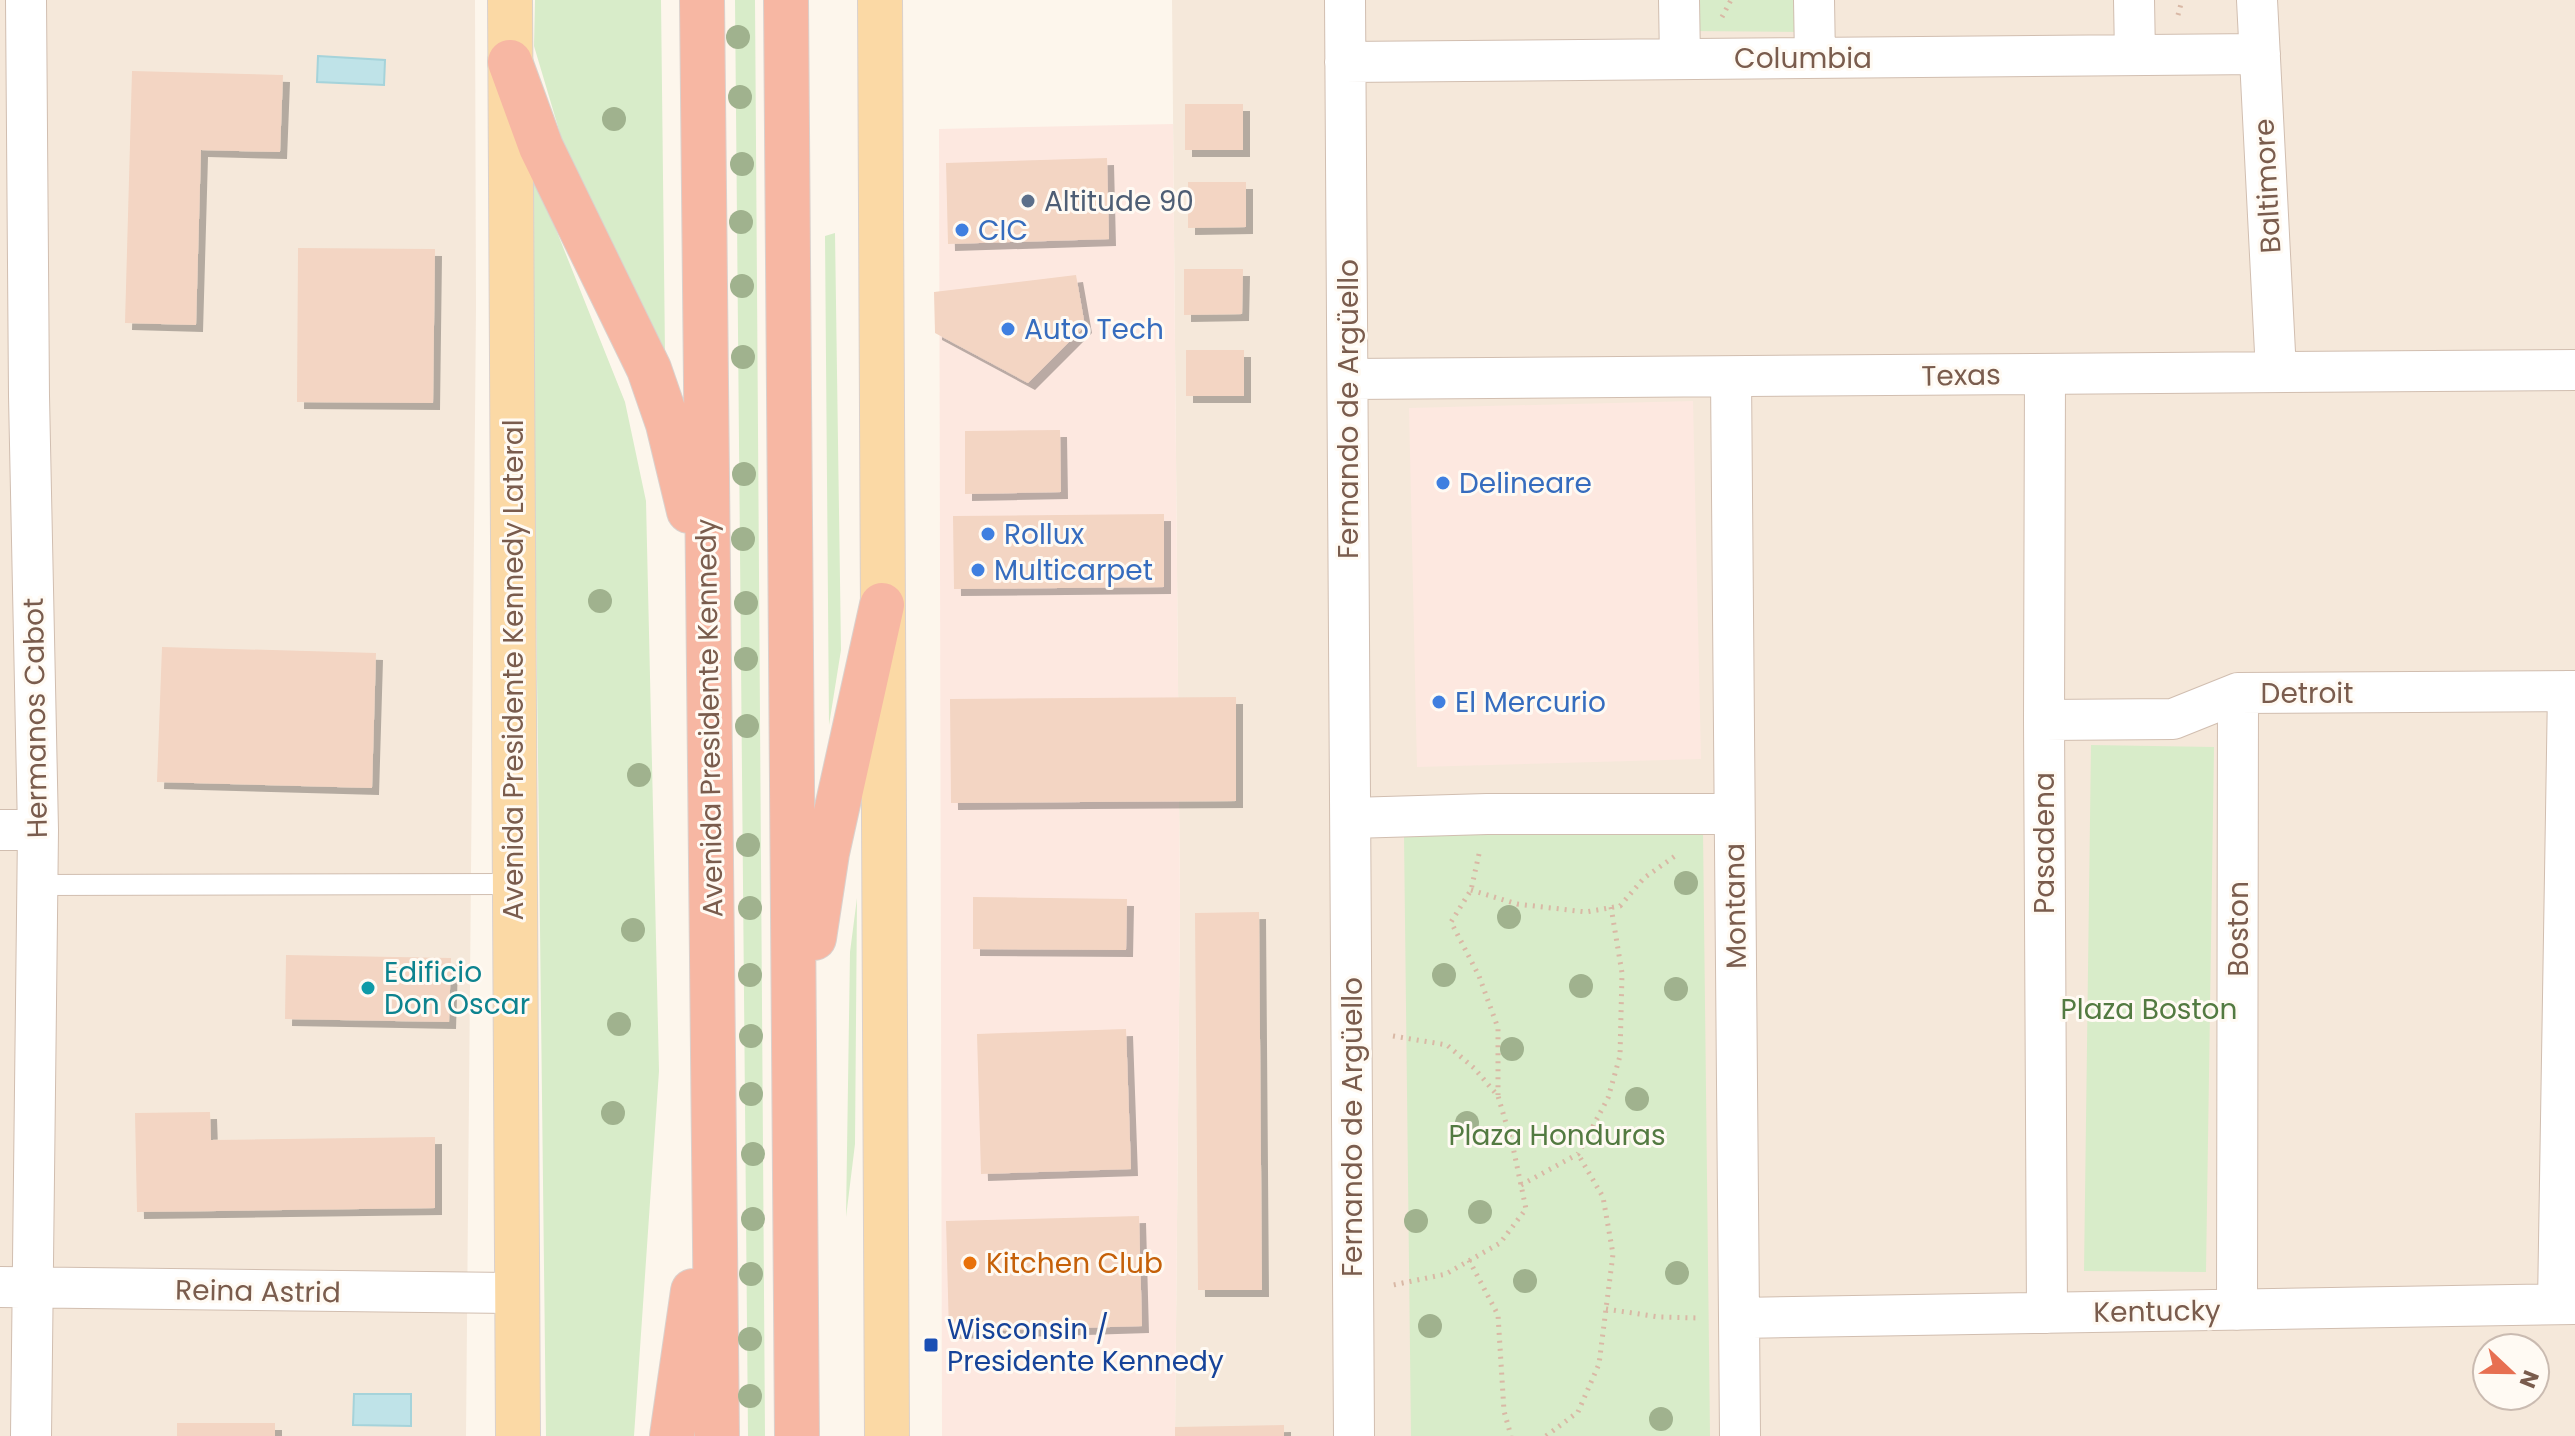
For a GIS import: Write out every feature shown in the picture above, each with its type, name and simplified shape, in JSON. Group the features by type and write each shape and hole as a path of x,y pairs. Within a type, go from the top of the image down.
{"highway":[{"name":"Avenida Presidente Kennedy","path":"702,0 717,1436"},
{"path":"786,0 797,1436"},
{"path":"510,62 541,147 649,369 684,486 708,629"},
{"path":"793,1070 827,853 882,605"},
{"path":"672,1436 713,1158"}],"main road":[{"name":"Avenida Presidente Kennedy Lateral","path":"510,0 518,1436"},
{"path":"880,0 887,1436"}],"street":[{"name":"Hermanos Cabot","path":"26,0 14,396 19,830 37,885 16,1288 31,1436"},
{"name":"Fernando de Argüello","path":"1345,0 1354,1436"},
{"path":"1679,0 1680,59"},
{"path":"1814,0 1815,58"},
{"path":"2134,0 2135,55"},
{"name":"Baltimore","path":"2257,0 2276,372"},
{"name":"Columbia","path":"1345,62 2260,54"},
{"name":"Texas","path":"1348,379 2575,370"},
{"name":"Pasadena","path":"2045,374 2047,1313"},
{"name":"Montana","path":"1731,377 1740,1436"},
{"path":"2566,1304 2571,691"},
{"name":"Detroit","path":"2044,720 2173,719 2238,693 2571,691"},
{"name":"Boston","path":"2237,1310 2238,693"},
{"path":"1351,818 1487,814 1734,814"},
{"name":"Reina Astrid","path":"16,1288 517,1293"},
{"name":"Kentucky","path":"1739,1318 2566,1304"}],"lane":[{"path":"37,885 514,884"}],"path":[{"path":"1353,1294 1446,1274 1500,1243 1526,1209 1498,1096 1498,1028 1479,976 1451,922 1471,890 1487,814"},
{"path":"1471,890 1517,904 1586,912 1620,906 1644,878 1682,851"},
{"path":"1521,1185 1578,1154 1608,1098 1620,1056 1622,973 1611,907"},
{"path":"1352,1031 1447,1045 1474,1068 1498,1096"},
{"path":"1546,1436 1578,1412 1599,1364 1613,1254 1603,1197 1578,1154"},
{"path":"1469,1260 1498,1315 1504,1411 1511,1436"},
{"path":"1606,1309 1659,1317 1739,1318"}],"shaded area":[{"path":"0,0 475,0 476,307 466,1436 0,1436"},
{"path":"1172,0 2575,0 2575,1436 1175,1436 1180,907"},
{"path":"1173,124 1180,907 1175,1436 942,1436 939,129"},
{"path":"1693,401 1701,759 1417,767 1409,408"}],"green space":[{"path":"535,0 661,0 665,354 562,140 534,46"},
{"path":"735,0 755,0 765,1436 748,1436"},
{"path":"1689,0 1802,0 1802,32 1689,31"},
{"path":"531,167 625,402 646,501 659,1071 634,1436 546,1436"},
{"path":"835,233 841,650 829,725 825,236"},
{"name":"Plaza Boston","path":"2091,745 2214,747 2206,1272 2084,1271"},
{"name":"Plaza Honduras","path":"1703,831 1710,1436 1411,1436 1404,835"},
{"path":"857,898 855,1144 846,1217 850,952"}],"water":[{"path":"318,56 385,60 384,85 317,82"},
{"path":"354,1394 411,1394 411,1426 353,1425"}],"building":[{"path":"132,71 283,75 280,152 201,150 196,325 125,323"},
{"path":"1185,104 1243,104 1243,150 1185,150"},
{"name":"Altitude 90","path":"1107,158 1109,239 948,244 946,163"},
{"path":"1188,182 1246,182 1246,227 1188,228"},
{"path":"298,248 435,249 433,403 297,402"},
{"path":"1184,269 1243,269 1242,314 1184,315"},
{"name":"Auto Tech","path":"1076,275 1085,326 1028,383 935,333 934,292"},
{"path":"1186,350 1244,350 1244,396 1186,396"},
{"path":"1060,430 1061,492 965,494 965,431"},
{"path":"1164,514 1164,587 954,589 953,516"},
{"path":"162,647 376,653 372,788 157,782"},
{"path":"1236,697 1236,801 951,803 950,699"},
{"path":"973,897 1127,899 1126,950 973,949"},
{"path":"1259,912 1262,1290 1198,1290 1195,913"},
{"name":"Edificio Don Oscar","path":"286,955 451,958 449,1022 285,1019"},
{"path":"1126,1029 1131,1169 981,1174 977,1034"},
{"path":"210,1112 211,1140 435,1137 435,1208 137,1212 135,1113"},
{"path":"1139,1216 1142,1326 949,1332 946,1221"},
{"path":"177,1423 275,1423 275,1436 177,1436"},
{"path":"1284,1425 1284,1436 1175,1436 1175,1427"}],"place":[{"name":"Altitude 90","path":"1028,201"},
{"name":"CIC","path":"962,230"},
{"name":"Auto Tech","path":"1008,329"},
{"name":"Delineare","path":"1443,483"},
{"name":"Rollux","path":"988,534"},
{"name":"Multicarpet","path":"978,570"},
{"name":"El Mercurio","path":"1439,702"},
{"name":"Edificio Don Oscar","path":"368,988"},
{"name":"Kitchen Club","path":"970,1263"},
{"name":"Wisconsin / Presidente Kennedy","path":"931,1345"}]}
